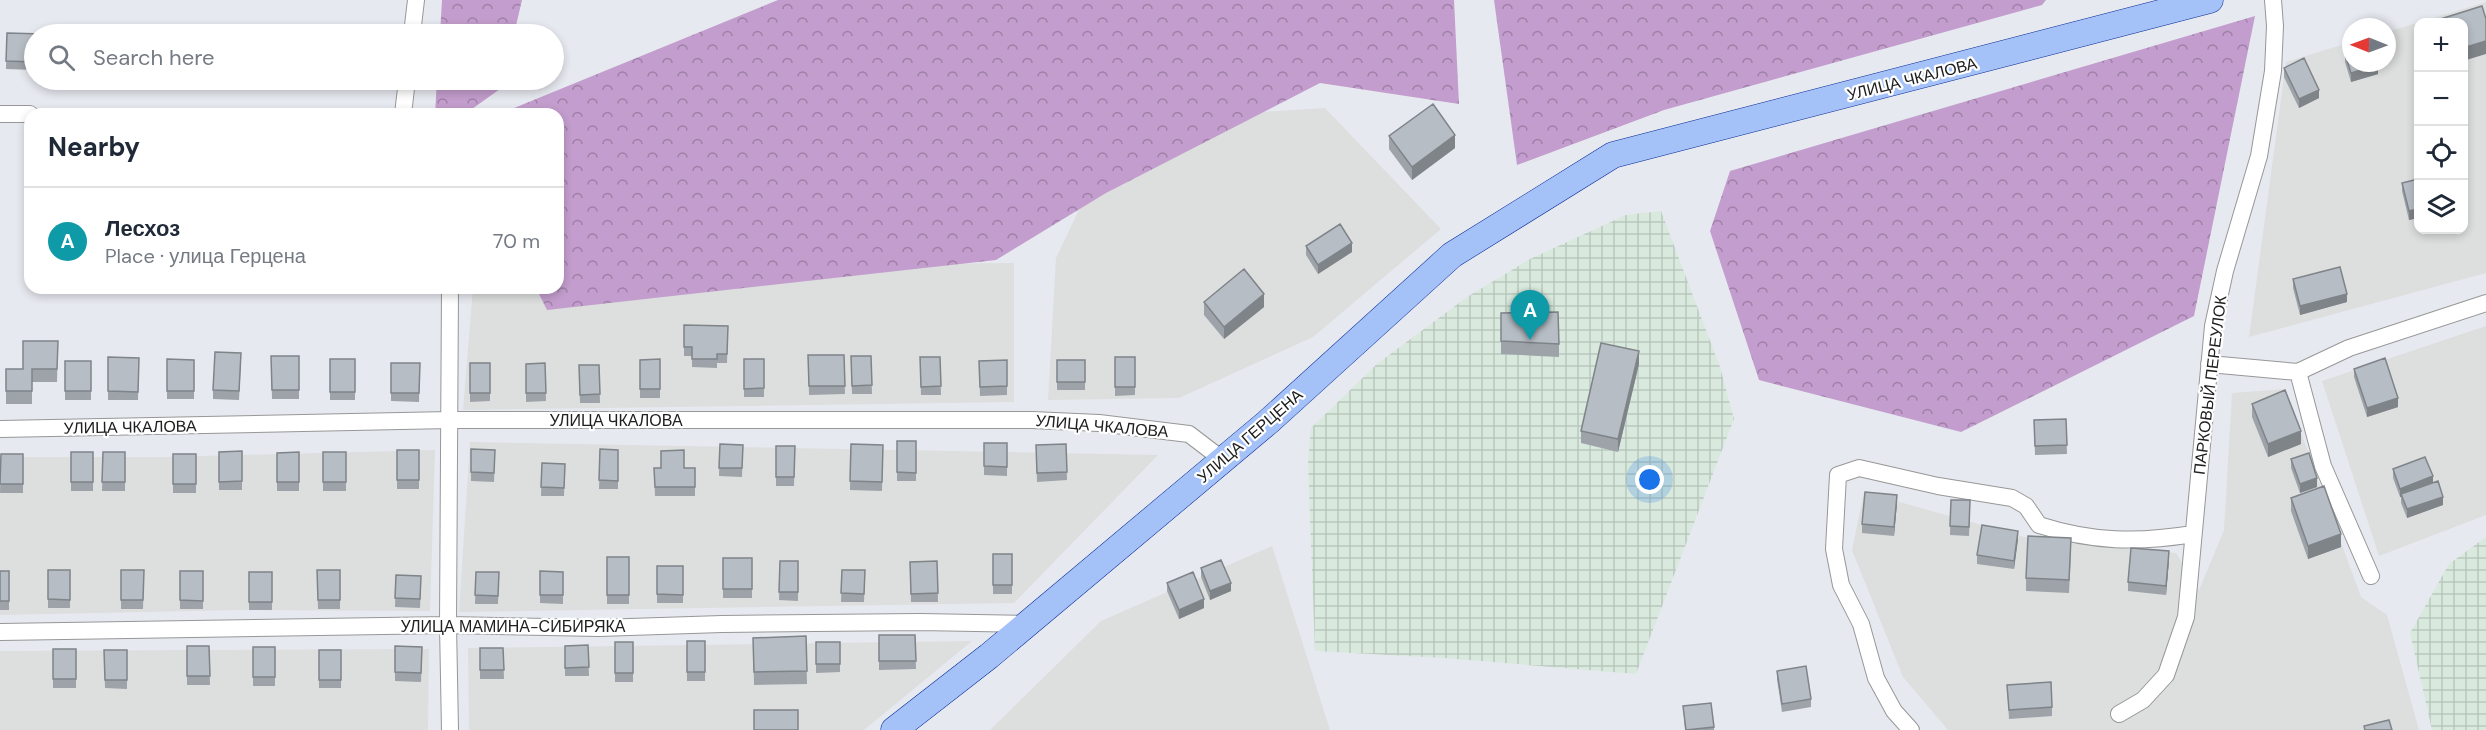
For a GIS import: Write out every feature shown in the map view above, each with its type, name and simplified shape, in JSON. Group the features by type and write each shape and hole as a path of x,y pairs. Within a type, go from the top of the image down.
{"main road":[{"name":"УЛИЦА ЧКАЛОВА","path":"1613,155 2210,0"},
{"name":"УЛИЦА ГЕРЦЕНА","path":"894,730 1027,624 1268,422 1452,255 1613,155"}],"street":[{"path":"413,24 416,0"},
{"name":"ПАРКОВЫЙ ПЕРЕУЛОК","path":"2119,714 2143,700 2166,675 2186,616 2213,326 2224,271 2259,156 2273,71 2275,26 2273,0"},
{"path":"404,108 406,90"},
{"path":"0,114 24,114"},
{"path":"450,294 448,626 450,730"},
{"path":"2209,364 2298,372 2349,348 2486,303"},
{"path":"2298,372 2323,466 2371,576"},
{"name":"УЛИЦА ЧКАЛОВА","path":"0,429 450,420 1032,420 1099,423 1189,434 1223,460"},
{"path":"1911,730 1894,711 1876,678 1861,624 1841,585 1834,549 1838,475 1859,468 1938,486 2012,498 2026,506 2039,525 2107,540 2155,540 2193,534"},
{"name":"УЛИЦА МАМИНА-СИБИРЯКА","path":"0,632 448,626 599,628 920,622 1027,624"}],"shaded area":[{"path":"2486,2 2486,273 2249,337 2286,62 2342,45 2342,72 2396,72 2396,29 2414,24 2414,234 2468,234 2468,18 2433,18"},
{"path":"1325,108 1441,229 1313,337 1179,398 1048,400 1056,258 1096,174 1197,116"},
{"path":"1661,211 1720,367 1734,419 1636,674 1444,658 1315,651 1308,462 1311,428 1377,364 1467,297 1530,259 1626,215"},
{"path":"1014,263 1014,402 463,410 473,294 564,294 564,267"},
{"path":"2486,326 2486,515 2379,556 2322,381"},
{"path":"2285,389 2361,597 2387,615 2419,730 1948,730 1903,677 1852,550 1864,492 2035,540 2176,553 2199,590 2224,530 2232,393"},
{"path":"470,442 1158,455 1014,603 459,612"},
{"path":"435,450 430,611 240,610 0,615 0,457 164,457"},
{"path":"2486,537 2486,730 2432,730 2410,633 2449,564"},
{"path":"1272,546 1330,730 990,730 1101,621"},
{"path":"972,641 864,730 469,730 468,648"},
{"path":"429,649 428,730 0,730 0,651"}],"green space":[{"path":"442,0 522,0 516,24 441,24"},
{"path":"778,0 1454,0 1459,104 1320,83 1106,193 996,260 547,310 539,294 564,294 564,108 514,108 558,90 564,90 564,88"},
{"path":"1494,0 2046,0 2042,5 1664,110 1517,165"},
{"path":"2255,16 2194,316 1961,432 1759,380 1710,231 1730,171"},
{"path":"436,90 499,90 473,108 435,108"}],"building":[{"path":"2482,6 2486,19 2486,41 2468,46 2468,18 2444,18"},
{"path":"7,33 24,33 24,62 6,61"},
{"path":"2304,58 2319,90 2299,99 2284,68"},
{"path":"1433,104 1455,135 1412,167 1389,136"},
{"path":"2414,180 2414,210 2409,211 2402,183"},
{"path":"1340,224 1352,243 1318,265 1306,246"},
{"path":"2340,267 2347,294 2300,306 2293,279"},
{"path":"1244,269 1264,294 1224,327 1204,302"},
{"path":"1558,312 1559,344 1501,341 1501,313"},
{"path":"684,325 728,326 727,354 717,354 717,359 692,359 692,347 684,347"},
{"path":"23,341 58,341 57,369 32,369 32,391 6,391 6,369 23,369"},
{"path":"1601,343 1639,351 1618,439 1581,431"},
{"path":"215,352 241,353 239,391 213,390"},
{"path":"808,355 844,355 845,386 809,386"},
{"path":"271,356 299,356 299,390 272,390"},
{"path":"851,356 871,356 872,385 852,386"},
{"path":"108,357 139,358 138,392 108,391"},
{"path":"920,357 940,357 941,386 921,387"},
{"path":"1115,357 1135,357 1135,387 1115,387"},
{"path":"2385,358 2398,398 2367,408 2354,369"},
{"path":"167,359 194,360 194,391 167,391"},
{"path":"330,359 355,359 355,392 330,392"},
{"path":"660,359 660,389 640,389 640,360"},
{"path":"744,359 764,359 764,388 744,389"},
{"path":"1007,360 1007,386 980,387 979,361"},
{"path":"1057,360 1085,360 1085,382 1057,382"},
{"path":"65,361 91,361 91,391 65,391"},
{"path":"391,363 420,363 419,393 391,393"},
{"path":"470,363 490,363 490,393 470,393"},
{"path":"545,363 546,393 526,393 526,364"},
{"path":"579,365 599,365 600,394 580,395"},
{"path":"2285,390 2301,431 2268,444 2252,404"},
{"path":"2066,419 2067,445 2035,446 2034,420"},
{"path":"897,441 916,441 916,473 897,472"},
{"path":"984,443 1007,443 1007,467 984,466"},
{"path":"720,444 743,445 742,468 719,468"},
{"path":"851,444 883,445 882,482 850,481"},
{"path":"1066,444 1067,472 1037,473 1036,445"},
{"path":"776,446 795,446 794,477 776,477"},
{"path":"471,449 495,450 494,473 471,472"},
{"path":"600,449 618,450 618,481 599,480"},
{"path":"397,450 419,450 419,480 397,480"},
{"path":"684,450 684,468 695,468 695,487 655,487 654,468 661,468 661,451"},
{"path":"242,451 242,481 219,482 219,452"},
{"path":"71,452 93,452 93,482 71,482"},
{"path":"103,452 125,452 125,482 102,482"},
{"path":"299,452 299,482 277,482 277,453"},
{"path":"323,452 346,452 346,482 323,482"},
{"path":"2309,453 2317,478 2300,484 2291,459"},
{"path":"1,454 23,454 23,484 0,484"},
{"path":"173,454 196,454 196,484 173,484"},
{"path":"2425,457 2433,476 2400,489 2393,469"},
{"path":"542,463 565,464 564,488 541,487"},
{"path":"2438,481 2443,497 2407,509 2401,494"},
{"path":"2324,486 2341,534 2308,546 2291,498"},
{"path":"1865,492 1897,495 1894,527 1862,524"},
{"path":"1951,500 1970,500 1969,527 1950,526"},
{"path":"1982,525 2018,531 2014,561 1977,555"},
{"path":"2028,536 2071,538 2069,580 2026,578"},
{"path":"2131,548 2169,551 2166,586 2128,582"},
{"path":"993,554 1012,554 1012,585 993,585"},
{"path":"607,557 629,557 629,595 607,595"},
{"path":"723,558 752,558 752,589 723,589"},
{"path":"1221,560 1231,583 1210,591 1201,568"},
{"path":"780,561 798,561 798,592 779,592"},
{"path":"937,561 938,593 911,594 910,562"},
{"path":"657,566 683,566 683,595 657,594"},
{"path":"48,570 70,570 70,600 48,599"},
{"path":"121,570 144,570 143,600 121,600"},
{"path":"317,570 340,570 340,600 318,600"},
{"path":"842,570 865,570 864,594 841,593"},
{"path":"0,571 9,571 9,601 0,601"},
{"path":"180,571 203,571 203,601 180,600"},
{"path":"540,571 563,572 563,595 540,595"},
{"path":"249,572 272,572 272,602 249,602"},
{"path":"476,572 499,572 498,596 475,595"},
{"path":"1193,572 1204,599 1179,610 1167,583"},
{"path":"396,575 421,576 420,599 395,598"},
{"path":"879,635 915,635 916,661 879,661"},
{"path":"806,636 807,671 754,672 753,638"},
{"path":"687,641 705,641 705,672 687,672"},
{"path":"615,642 633,642 633,673 615,673"},
{"path":"816,642 840,642 840,664 816,664"},
{"path":"588,645 589,667 565,668 565,646"},
{"path":"187,646 209,646 210,676 187,676"},
{"path":"395,646 422,647 421,673 395,672"},
{"path":"253,647 275,647 275,677 253,677"},
{"path":"480,648 503,648 504,670 480,670"},
{"path":"53,649 76,649 76,679 53,679"},
{"path":"104,650 127,650 127,680 105,680"},
{"path":"319,650 341,650 341,680 319,680"},
{"path":"1806,666 1811,699 1782,704 1777,671"},
{"path":"2051,682 2052,707 2009,710 2007,685"},
{"path":"1711,703 1714,727 1686,730 1683,706"},
{"path":"754,710 798,710 798,730 754,730"},
{"path":"2389,720 2392,730 2365,730 2364,726"}],"place":[{"name":"Лесхоз","path":"1530,340"}]}
